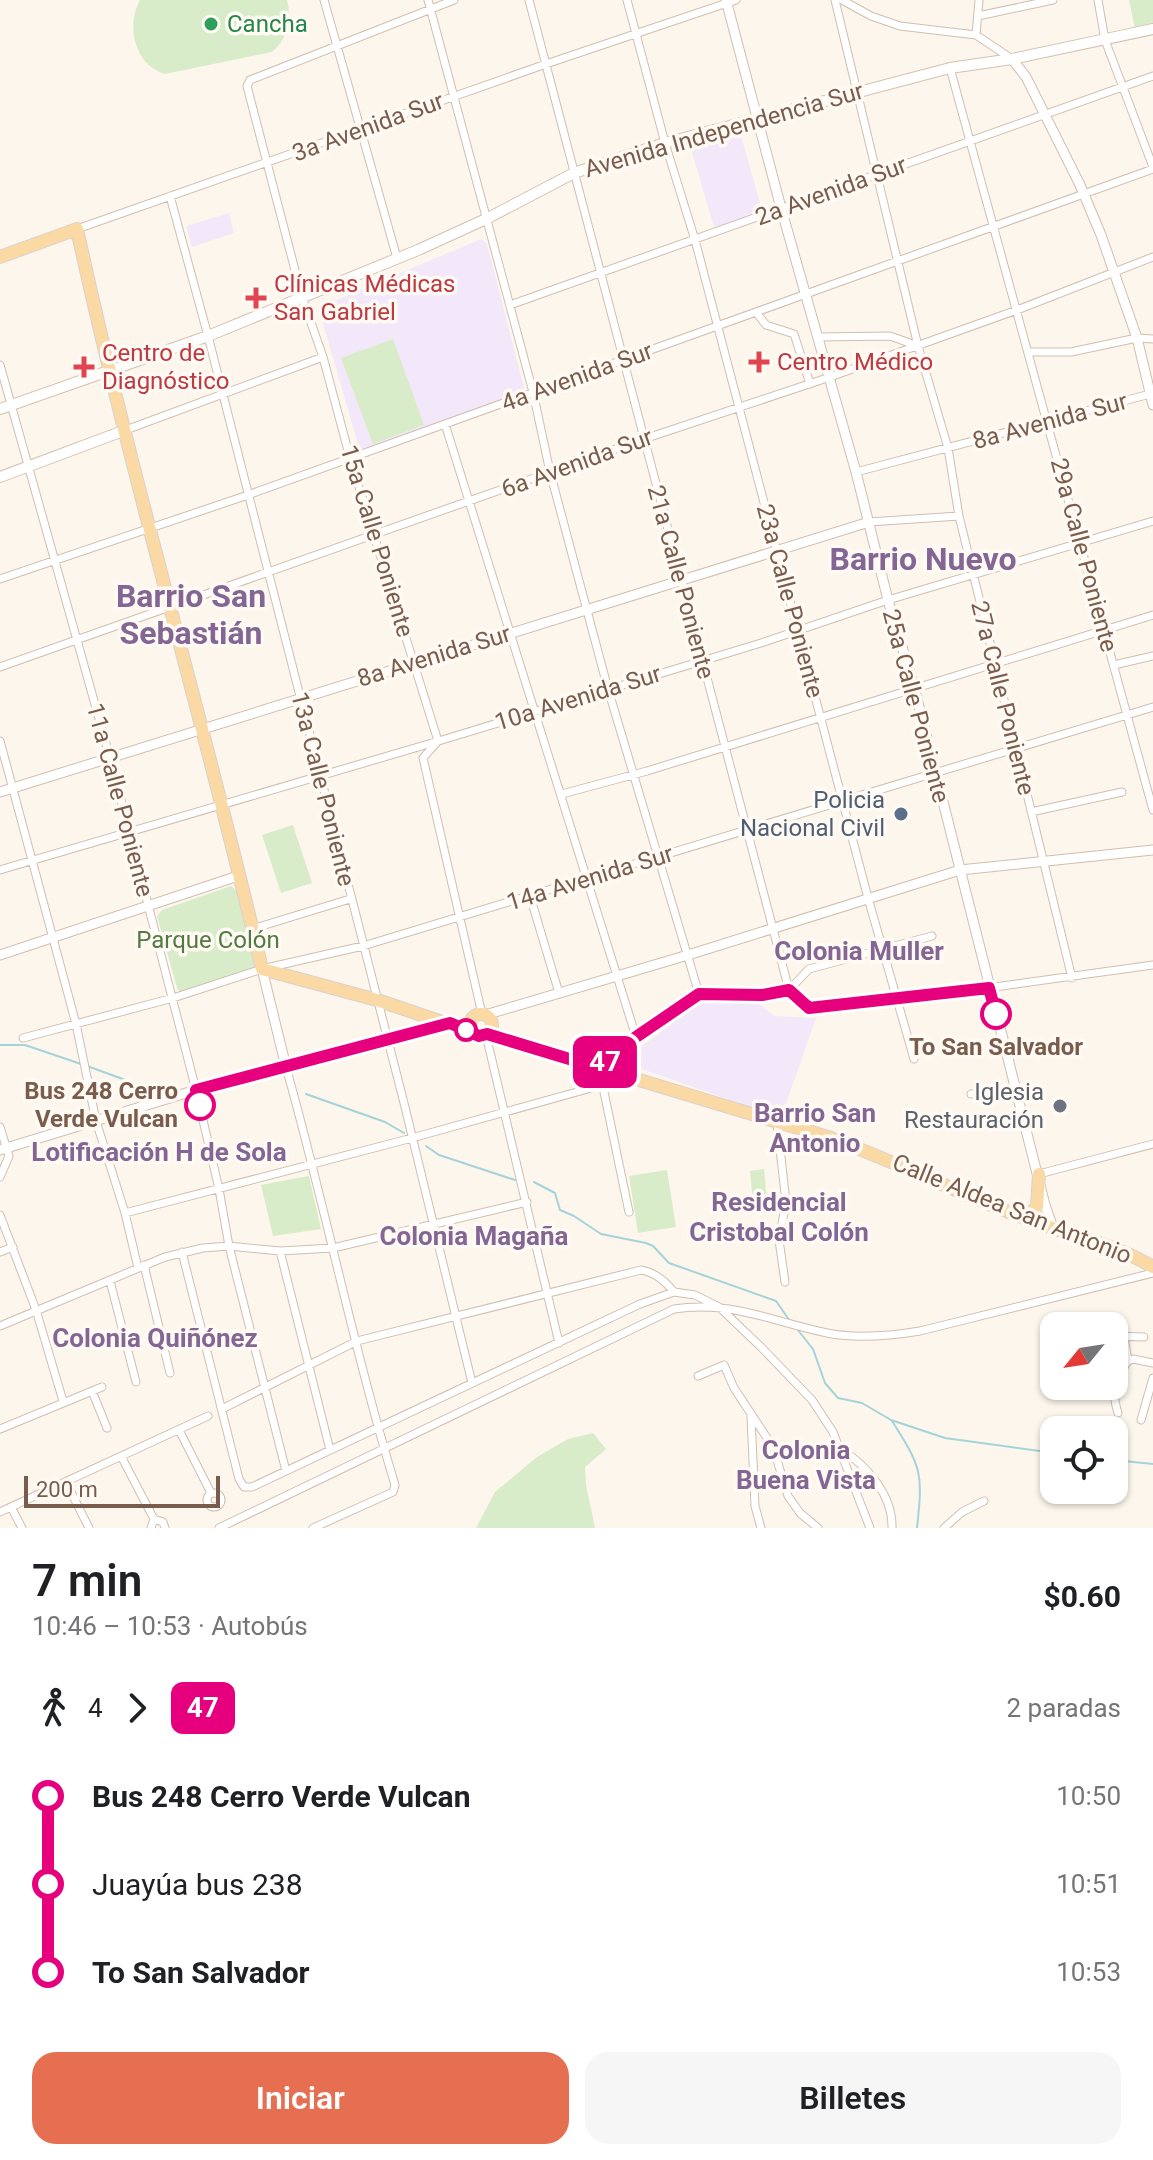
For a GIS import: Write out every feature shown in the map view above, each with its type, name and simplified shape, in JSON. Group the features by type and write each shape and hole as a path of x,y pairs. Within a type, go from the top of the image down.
{"main road":[{"name":"Avenida Independencia Sur","path":"6,407 208,336 486,219 574,173 665,143 950,68 1012,59 1153,29"},
{"name":"3a Avenida Sur","path":"0,257 77,229"},
{"path":"77,229 108,372 262,969 377,1000 472,1032 469,1026 486,1022"},
{"path":"0,477 123,431"},
{"path":"450,1023 486,1022"},
{"name":"Calle Aldea San Antonio","path":"486,1022 503,1039 886,1158 965,1195 1121,1251 1153,1270"},
{"path":"1017,1215 1029,1214 1037,1207 1039,1174"}],"street":[{"path":"324,0 397,258"},
{"path":"428,0 533,392 550,472 589,608 608,689 699,994"},
{"path":"337,45 454,0"},
{"name":"21a Calle Poniente","path":"529,0 789,990"},
{"name":"23a Calle Poniente","path":"627,0 665,143 695,240 895,1000 914,1059"},
{"name":"27a Calle Poniente","path":"835,0 918,346 948,448 959,516 1072,978"},
{"path":"842,0 871,16 900,26 976,35 1012,59 1026,77 1084,194 1115,270 1152,399"},
{"path":"976,35 979,0"},
{"path":"978,16 1010,4 1053,0"},
{"path":"1098,0 1105,40 1153,168"},
{"name":"3a Avenida Sur","path":"77,229 730,1"},
{"name":"25a Calle Poniente","path":"730,1 781,208 914,687 1053,1228"},
{"name":"15a Calle Poniente","path":"337,45 247,82 302,297 323,357 350,458 438,741"},
{"name":"29a Calle Poniente","path":"950,68 1153,810"},
{"name":"2a Avenida Sur","path":"510,305 1153,76"},
{"name":"4a Avenida Sur","path":"0,579 248,495 1153,168"},
{"name":"13a Calle Poniente","path":"170,196 435,1225 472,1383"},
{"name":"6a Avenida Sur","path":"0,667 644,439 918,346 1153,257"},
{"path":"756,312 766,325 794,334 810,384"},
{"path":"819,337 890,336 918,346"},
{"path":"1029,352 1071,352 1137,338 1153,339"},
{"path":"123,431 323,357"},
{"name":"11a Calle Poniente","path":"0,365 6,407 29,467 173,998 219,1189 229,1246 286,1471"},
{"name":"8a Avenida Sur","path":"856,472 1047,420 1152,399"},
{"path":"445,424 636,1037"},
{"path":"869,522 959,516"},
{"name":"10a Avenida Sur","path":"0,870 438,741 702,661 888,600 1153,521"},
{"name":"8a Avenida Sur","path":"0,792 869,522"},
{"path":"562,794 634,775 1153,615"},
{"path":"1114,665 1153,656"},
{"name":"14a Avenida Sur","path":"23,1038 173,998 262,969 363,946 1153,707"},
{"path":"0,741 76,1024 96,1121 170,1373"},
{"path":"438,741 423,758 559,1343"},
{"path":"1031,812 1122,792"},
{"path":"486,1022 559,993 960,870 1153,850"},
{"path":"0,955 238,876"},
{"path":"530,896 559,993"},
{"path":"252,929 350,899"},
{"path":"629,1212 599,1068 614,1052 699,994 762,995 789,990 809,969 932,936"},
{"path":"789,990 809,1008 1072,978 1153,965"},
{"path":"262,969 395,1488 393,1492 313,1528"},
{"path":"4,1149 196,1090 450,1023"},
{"path":"125,1213 602,1085"},
{"path":"971,1094 1017,1090"},
{"path":"777,1122 786,1202 779,1240 785,1282"},
{"path":"0,1127 8,1159 0,1177"},
{"path":"1039,1174 1153,1144"},
{"path":"0,1326 182,1252 229,1246 280,1251 333,1248 527,1202"},
{"path":"0,1215 36,1310 63,1401"},
{"path":"0,1252 13,1247"},
{"path":"280,1251 330,1450"},
{"path":"182,1252 239,1479 244,1487 251,1487 286,1471 640,1304 674,1292 695,1295 719,1307 812,1400 841,1449 870,1528"},
{"path":"222,1409 357,1341 641,1270 668,1284 674,1292"},
{"path":"219,1528 666,1312 690,1307 719,1307 829,1334 892,1335 920,1331 1153,1270"},
{"path":"110,1281 136,1382"},
{"path":"1128,1337 1144,1337"},
{"path":"1128,1361 1153,1363"},
{"path":"698,1376 724,1365 734,1388 773,1447 788,1496 800,1513 818,1528"},
{"path":"1141,1420 1153,1378"},
{"path":"0,1429 102,1387"},
{"path":"92,1391 107,1428"},
{"path":"1114,1400 1118,1413"},
{"path":"751,1413 755,1506 761,1528"},
{"path":"0,1511 208,1416"},
{"path":"179,1430 211,1493"},
{"path":"841,1449 865,1469 883,1494 891,1508 892,1528"},
{"path":"121,1456 153,1524 161,1521 165,1528"},
{"path":"66,1482 89,1528"},
{"path":"944,1528 962,1512 984,1501"},
{"path":"11,1507 22,1528"}],"shaded area":[{"path":"741,136 763,213 714,227 691,149"},
{"path":"229,213 234,233 192,247 186,226"},
{"path":"481,239 487,244 525,391 360,451 320,313 322,306"},
{"path":"752,998 774,1016 816,1018 781,1118 622,1062 701,1001"}],"green space":[{"name":"Cancha","path":"140,0 287,0 289,22 282,41 272,52 165,74 146,62 136,43 134,21"},
{"path":"1129,0 1153,0 1153,25 1135,29"},
{"path":"393,339 424,425 373,444 341,358"},
{"path":"293,825 312,883 281,893 262,835"},
{"name":"Parque Colón","path":"231,886 240,893 259,966 255,972 181,993 157,916 162,910"},
{"path":"764,1169 767,1202 753,1203 750,1171"},
{"path":"667,1170 676,1227 638,1233 629,1176"},
{"path":"309,1176 321,1229 273,1236 261,1185"},
{"path":"593,1433 606,1449 585,1467 595,1528 476,1528 495,1492 537,1457 568,1439"}],"waterway":[{"path":"0,1045 25,1045 81,1064"},
{"path":"87,1066 131,1082"},
{"path":"306,1094 385,1122 404,1133"},
{"path":"426,1146 439,1155 515,1180"},
{"path":"534,1182 555,1193 560,1210 601,1234 646,1243 669,1263 776,1301 790,1321"},
{"path":"797,1329 813,1349 825,1383 838,1398 862,1403 891,1420 945,1438 1040,1451"},
{"path":"892,1421 918,1472 920,1495 917,1528"},
{"path":"1128,1461 1153,1464"}],"bus line":[{"name":"47","path":"200,1105 196,1090 450,1023 475,1035 487,1034 599,1068 614,1052 699,994 762,995 789,990 809,1008 989,988 996,1014"}],"place":[{"name":"Cancha","path":"211,24"},
{"name":"Clínicas Médicas San Gabriel","path":"256,298"},
{"name":"Centro Médico","path":"759,362"},
{"name":"Centro de Diagnóstico","path":"84,367"},
{"name":"Policia Nacional Civil","path":"901,814"},
{"name":"To San Salvador","path":"996,1014"},
{"name":"Bus 248 Cerro Verde Vulcan","path":"200,1105"},
{"name":"Iglesia Restauración","path":"1060,1106"}],"district":[{"name":"Barrio Nuevo","path":"923,559"},
{"name":"Barrio San Sebastián","path":"191,614"},
{"name":"Colonia Muller","path":"859,951"},
{"name":"Barrio San Antonio","path":"815,1128"},
{"name":"Lotificación H de Sola","path":"159,1152"},
{"name":"Residencial Cristobal Colón","path":"779,1217"},
{"name":"Colonia Magaña","path":"474,1236"},
{"name":"Colonia Quiñónez","path":"155,1338"},
{"name":"Colonia Buena Vista","path":"806,1465"}]}
